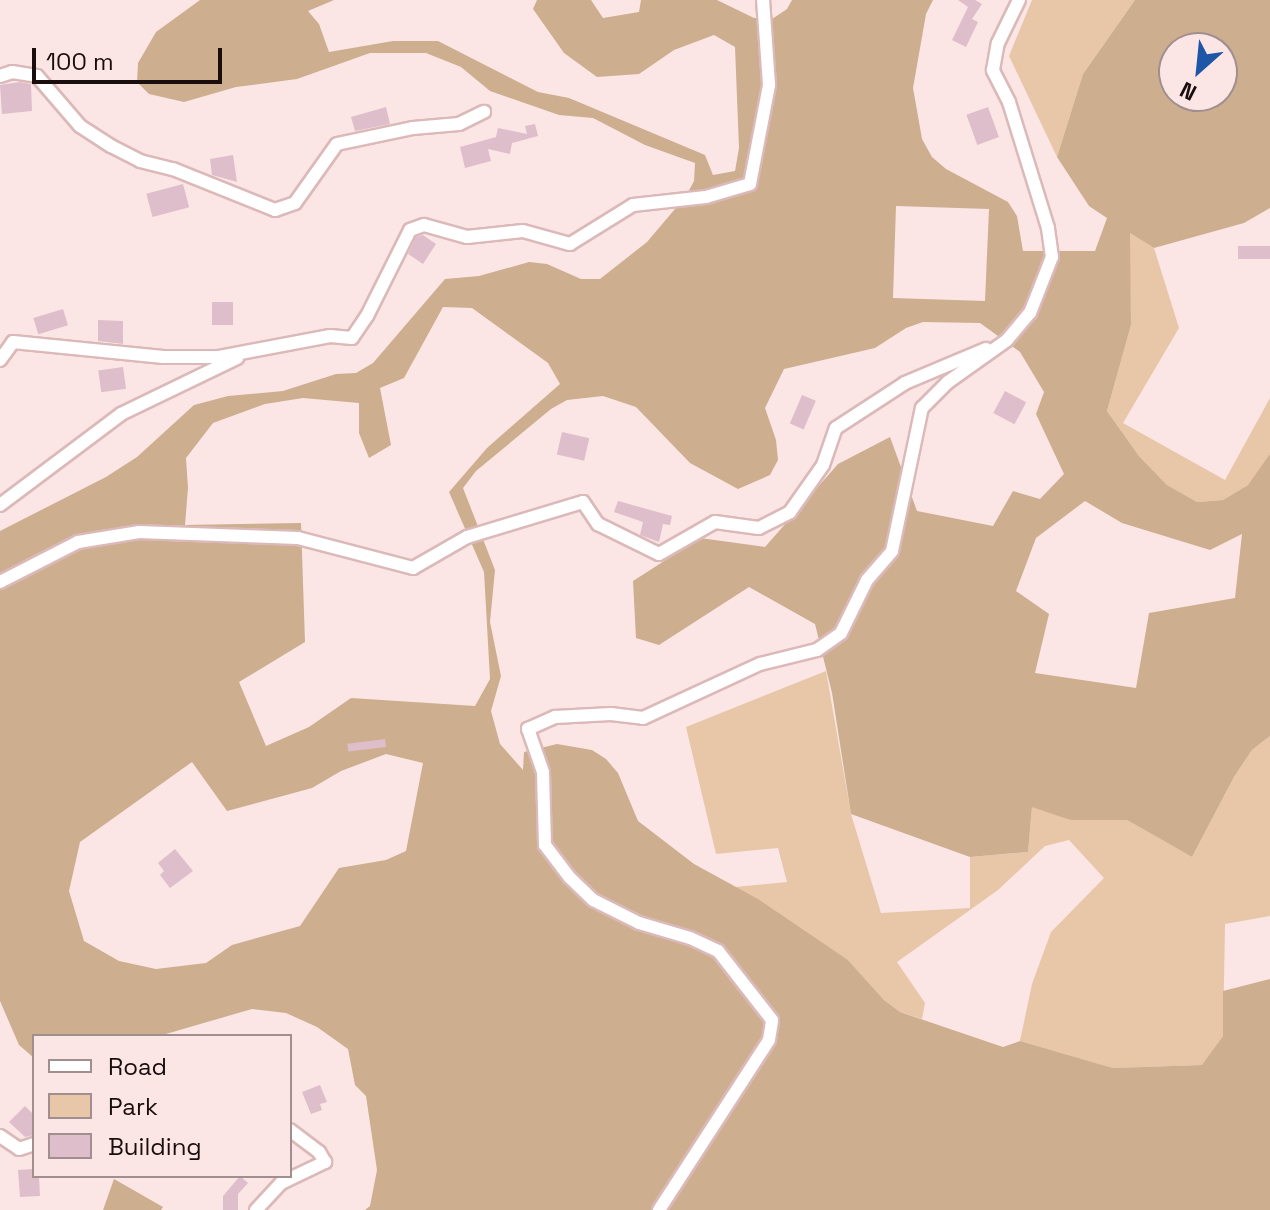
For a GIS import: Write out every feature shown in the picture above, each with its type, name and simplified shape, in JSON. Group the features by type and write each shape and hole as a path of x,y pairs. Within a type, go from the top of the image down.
{"street":[{"path":"0,360 4,350 13,342 163,357 219,357 330,336 352,338 367,316 410,230 424,225 467,237 523,231 570,244 633,205 706,197 750,184 769,85 763,0"},
{"path":"659,1210 769,1040 772,1020 718,951 690,938 639,923 593,900 570,878 545,845 543,772 528,729 555,717 611,714 643,718 760,664 817,650 841,633 867,580 892,551 922,408 948,382 1007,340 1030,313 1052,257 1048,228 1009,102 993,70 998,43 1019,0"},
{"path":"0,76 12,72 37,76 80,126 111,146 140,161 173,169 275,210 295,203 337,144 413,128 459,124 484,112"},
{"path":"0,582 78,542 139,532 298,538 413,568 467,537 583,502 598,524 659,554 715,522 759,528 790,512 823,465 836,428 905,383 1007,340"},
{"path":"0,505 121,414 251,351"},
{"path":"292,1132 319,1152 325,1162 292,1178"},
{"path":"0,1136 19,1149 32,1145"},
{"path":"256,1210 281,1183 291,1178"}],"green space":[{"path":"1032,0 1135,0 1083,74 1057,157 1009,56"},
{"path":"1129,232 1154,248 1179,328 1123,423 1225,480 1270,398 1270,454 1267,462 1248,485 1223,500 1197,502 1167,485 1139,456 1107,411 1131,325"},
{"path":"826,671 851,814 881,913 970,908 970,857 1028,852 1032,806 1070,820 1127,820 1192,857 1234,777 1252,750 1270,736 1270,916 1225,924 1223,1036 1203,1065 1113,1068 1020,1041 1032,984 1051,932 1104,878 1069,840 1045,846 998,890 897,962 925,1003 922,1019 900,1012 884,1000 848,960 735,887 787,882 778,848 716,854 686,727"}],"shaded area":[{"path":"200,0 334,0 308,11 319,24 329,52 393,41 438,41 538,92 569,98 705,155 713,175 735,171 739,148 735,47 714,35 674,50 639,74 597,77 564,53 533,9 537,0 591,0 603,18 639,12 641,0 717,0 754,18 772,19 787,9 792,0 933,0 926,14 913,88 922,139 932,157 946,169 1008,202 1017,216 1023,251 1095,251 1107,218 1089,206 1057,157 1083,74 1135,0 1270,0 1270,208 1244,223 1154,248 1130,233 1131,325 1107,411 1139,456 1167,485 1197,502 1223,500 1248,485 1270,454 1270,736 1252,750 1234,777 1192,857 1127,820 1070,820 1032,807 1028,852 970,857 851,814 832,693 815,624 749,587 659,645 636,638 633,581 700,538 765,547 838,464 890,437 917,511 993,526 1013,491 1040,499 1064,474 1036,414 1044,392 1020,352 980,323 923,322 906,328 875,348 784,369 765,408 776,440 778,460 770,475 738,489 690,463 636,407 603,396 567,400 551,409 476,471 463,488 495,570 490,622 501,676 491,711 500,744 523,770 524,752 557,744 592,750 606,759 618,773 638,821 694,864 758,899 848,960 884,1000 900,1012 1003,1047 1020,1041 1113,1068 1202,1065 1223,1036 1223,991 1270,979 1270,1210 365,1210 370,1206 377,1170 366,1096 355,1085 348,1049 317,1027 286,1013 252,1009 166,1034 32,1034 32,1056 19,1045 0,1001 0,531 106,477 137,457 194,405 228,396 283,391 336,374 356,373 373,363 445,279 479,276 529,262 547,264 581,279 600,279 647,242 686,196 694,181 695,163 645,145 593,118 559,115 490,91 461,67 426,53 370,53 297,79 236,87 184,102 149,94 137,82 138,63 156,32","holes":["896,206 989,209 985,301 893,298","443,307 472,308 548,363 560,384 487,448 449,492 484,572 490,679 475,706 351,698 309,727 266,746 239,682 305,642 301,523 185,525 188,488 186,458 213,423 265,404 303,398 359,403 359,433 369,458 391,445 380,388 404,378","1085,501 1122,523 1210,550 1242,534 1235,598 1149,613 1136,688 1035,673 1049,614 1016,591 1036,538","386,754 423,763 406,851 386,860 339,868 300,926 232,945 206,963 156,969 119,961 84,941 69,891 80,842 192,762 227,811 312,788 341,771"]},
{"path":"114,1179 163,1207 161,1210 103,1210"}],"building":[{"path":"958,0 975,0 982,4 972,19 978,22 966,47 952,40 968,7"},
{"path":"31,84 32,111 2,114 0,85"},
{"path":"386,107 390,124 355,131 351,117"},
{"path":"988,107 999,137 977,145 966,115"},
{"path":"535,124 538,136 512,143 510,154 488,149 491,161 465,168 460,147 496,137 498,128 527,134 525,126"},
{"path":"233,155 237,182 212,175 210,159"},
{"path":"183,184 189,207 153,217 146,194"},
{"path":"423,235 436,244 423,264 408,254 416,237"},
{"path":"1238,246 1270,246 1270,259 1238,259"},
{"path":"212,302 233,302 233,325 212,325"},
{"path":"63,309 68,325 38,334 33,318"},
{"path":"98,320 123,321 123,344 98,341"},
{"path":"123,367 126,389 101,392 98,370"},
{"path":"1005,391 1026,402 1014,424 993,413"},
{"path":"802,395 816,401 804,429 790,424"},
{"path":"562,432 589,438 584,461 557,454"},
{"path":"618,501 672,516 670,525 663,524 659,542 640,535 643,522 614,512"},
{"path":"385,739 386,747 348,752 347,744"},
{"path":"175,849 193,871 170,888 160,875 164,871 158,863"},
{"path":"320,1085 327,1102 320,1104 322,1110 311,1114 302,1092"},
{"path":"25,1106 32,1113 32,1135 25,1137 9,1122"},
{"path":"32,1169 32,1178 39,1178 40,1196 20,1197 18,1170"},
{"path":"238,1178 248,1183 238,1194 238,1210 223,1210 223,1196"}]}
